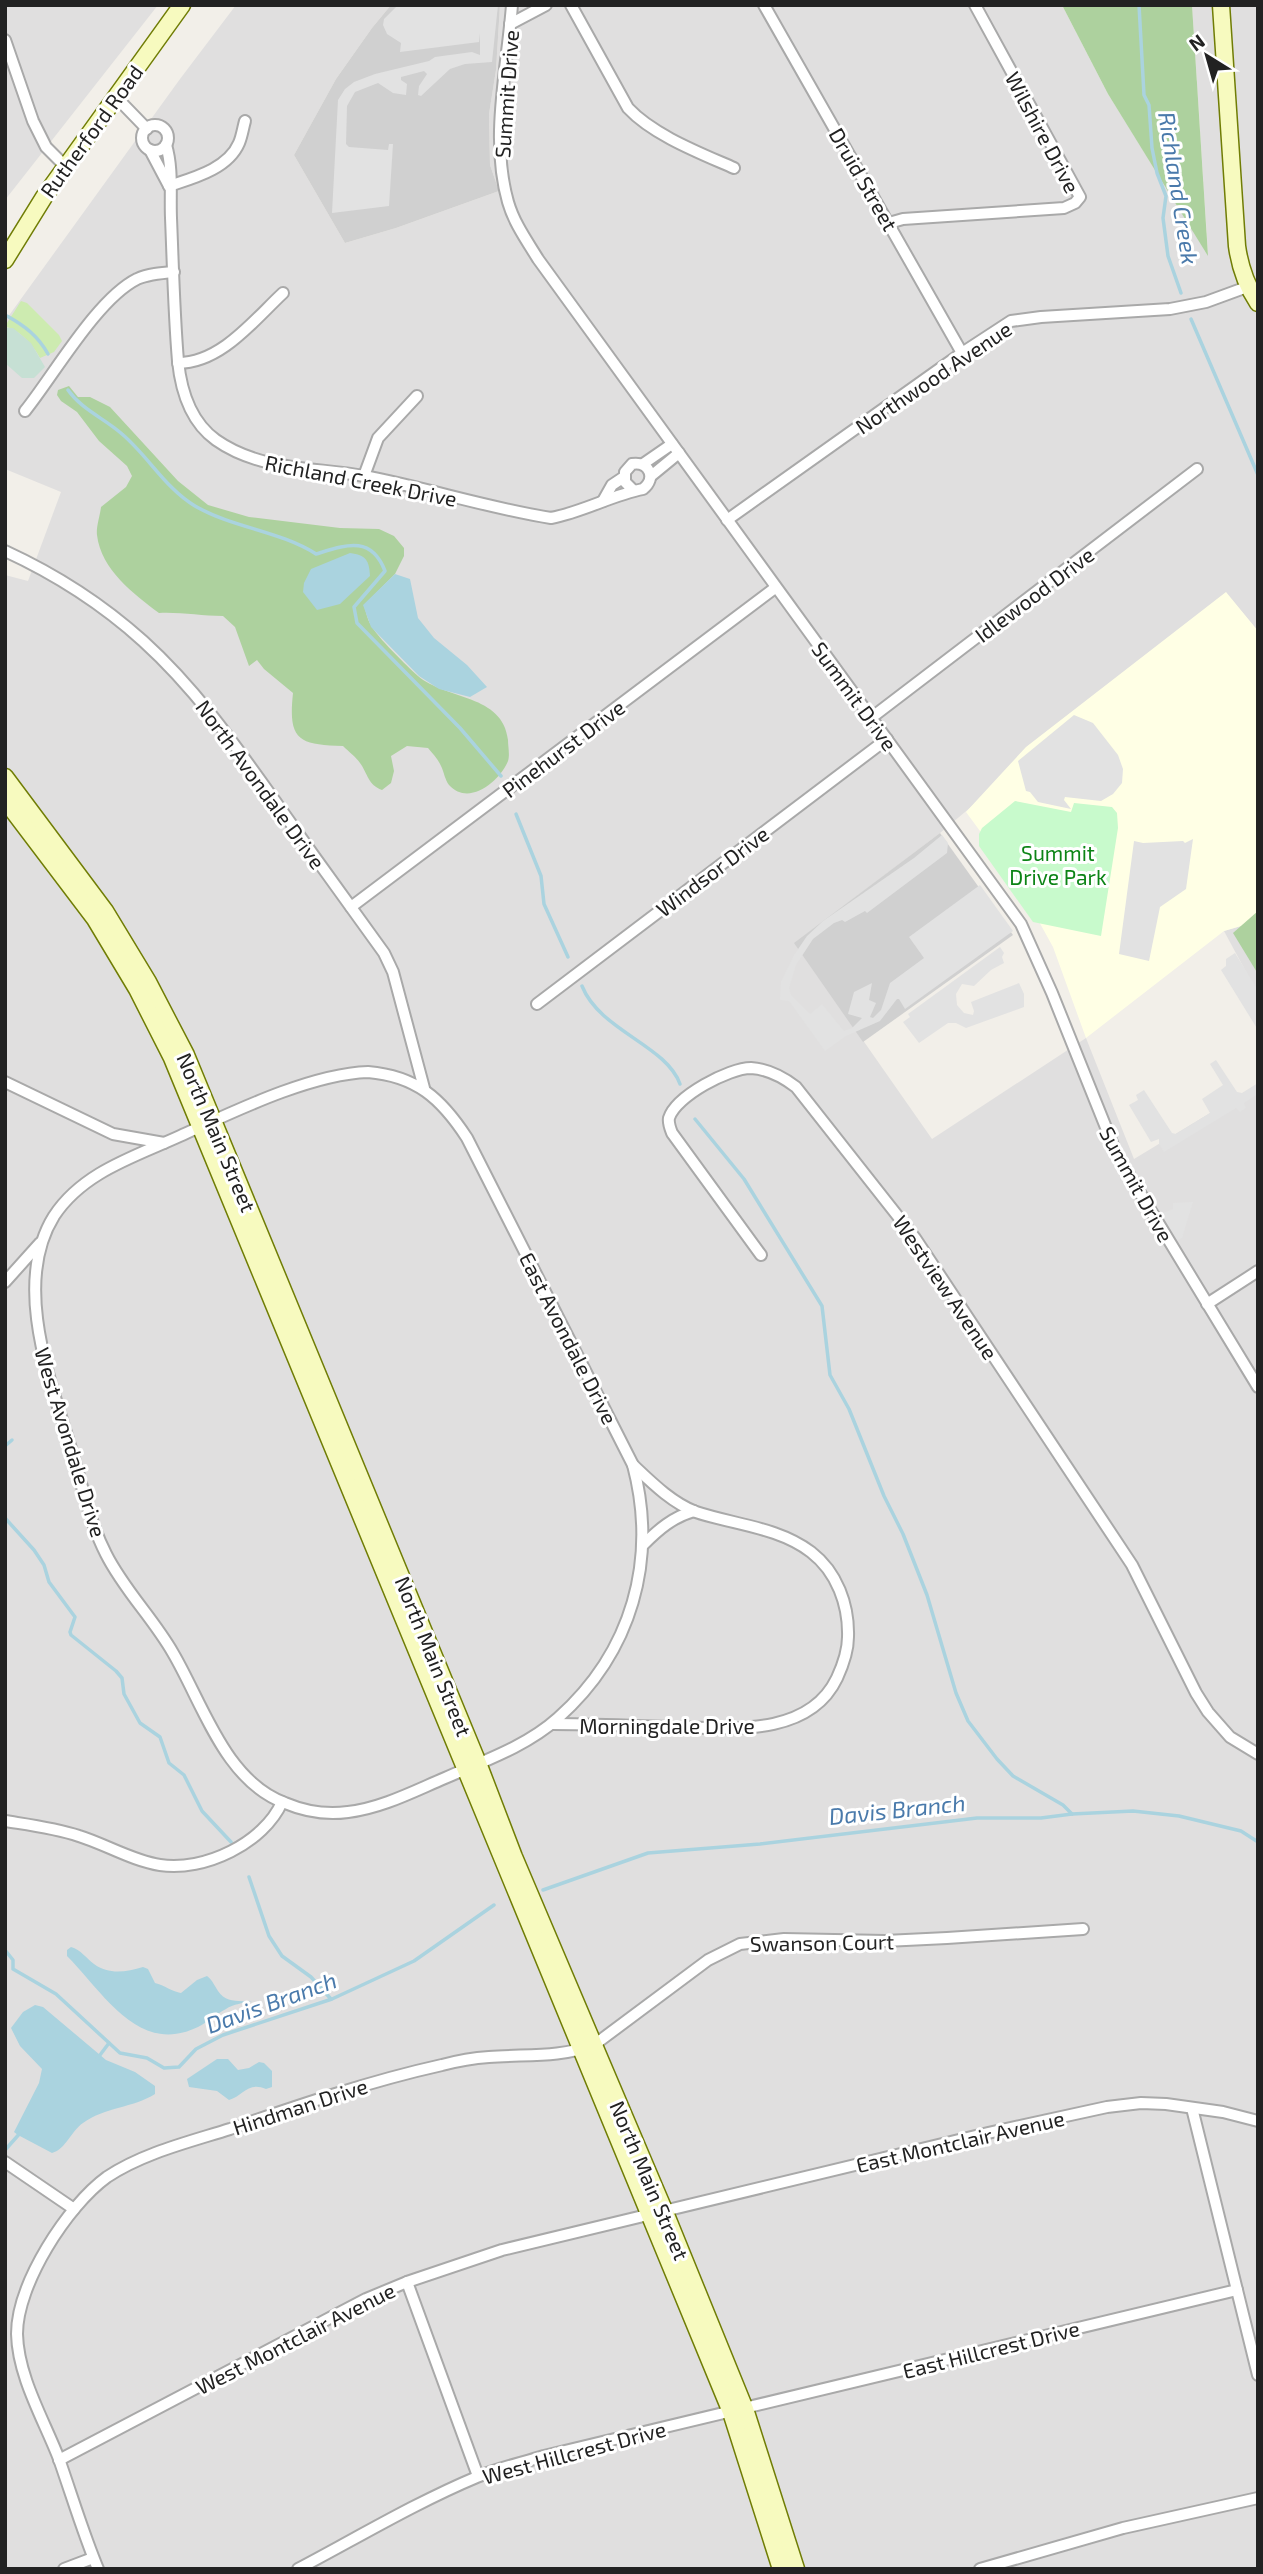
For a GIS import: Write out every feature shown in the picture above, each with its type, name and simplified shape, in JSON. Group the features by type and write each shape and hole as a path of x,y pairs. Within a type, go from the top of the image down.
{"street":[{"name":"Rutherford Road","path":"5,260 44,197 182,5"},
{"name":"Summit Drive","path":"512,5 499,141 500,166 512,211 538,259 1021,924 1052,993 1117,1155 1258,1387"},
{"path":"510,24 546,5"},
{"path":"571,5 628,108 638,118 697,152 734,168"},
{"name":"Druid Street","path":"764,5 962,353"},
{"name":"Wilshire Drive","path":"889,223 904,219 1065,208 1080,197 975,5"},
{"path":"1221,5 1237,246 1247,287 1258,303"},
{"path":"5,40 33,121 46,147 66,167"},
{"path":"116,97 147,129 154,125 165,130 168,137 166,145 158,151 150,150"},
{"path":"169,186 204,173 230,156 239,144 245,121"},
{"name":"Richland Creek Drive","path":"147,129 142,140 169,186"},
{"name":"Richland Creek Drive","path":"166,145 171,162 169,186 181,383 191,412 216,440 250,458 275,465 364,476 551,518 578,513 633,489 643,489 675,449"},
{"path":"25,411 108,300 137,279 174,272"},
{"name":"Northwood Avenue","path":"726,520 999,328 1023,318 1170,309 1206,302 1247,287"},
{"path":"178,363 193,363 223,348 283,293"},
{"path":"364,476 378,438 417,396"},
{"name":"Richland Creek Drive","path":"603,501 612,485 624,477 632,464 643,464 675,449"},
{"path":"643,464 651,476"},
{"name":"Idlewood Drive","path":"871,718 1197,469"},
{"path":"624,477 628,487 633,489"},
{"name":"North Avondale Drive","path":"5,551 52,575 110,614 142,640 176,674 231,739 384,953 393,972 424,1088"},
{"name":"Pinehurst Drive","path":"351,907 775,588"},
{"name":"Windsor Drive","path":"537,1004 887,739"},
{"name":"North Main Street","path":"5,777 72,877 137,989 207,1124 738,2410 796,2569"},
{"name":"North Main Street","path":"5,800 72,877"},
{"name":"Westview Avenue","path":"761,1255 672,1133 669,1125 669,1117 674,1110 711,1079 726,1072 751,1068 777,1075 796,1087 915,1238 1132,1564 1196,1693 1230,1737 1258,1754"},
{"name":"East Avondale Drive","path":"207,1124 336,1074 383,1073 424,1088 449,1113 467,1138 632,1465 641,1501 643,1545 634,1600 616,1646 589,1685 552,1724 524,1742 472,1766"},
{"path":"5,1082 113,1134 164,1143"},
{"name":"West Avondale Drive","path":"207,1124 95,1175 78,1189 54,1216 40,1243 35,1305 41,1349 99,1539 120,1578 174,1653 220,1744 250,1779 282,1802 317,1812 345,1813 384,1804 472,1766"},
{"path":"5,1282 40,1243"},
{"path":"1207,1304 1258,1270"},
{"name":"Morningdale Drive","path":"552,1724 726,1728 761,1726 807,1712 828,1692 842,1667 849,1639 847,1615 843,1599 823,1563 808,1550 787,1538 694,1511 652,1483 632,1465"},
{"path":"643,1545 668,1522 694,1511"},
{"path":"5,1821 77,1835 161,1866 192,1864 243,1845 269,1824 282,1802"},
{"name":"Swanson Court","path":"587,2047 708,1960 740,1944 784,1939 897,1940 1083,1929"},
{"name":"Hindman Drive","path":"96,2563 27,2380 17,2333 28,2287 74,2209 93,2188 127,2165 353,2088 477,2058 557,2054 587,2047"},
{"name":"East Montclair Avenue","path":"656,2212 1107,2107 1141,2103 1223,2112 1258,2121"},
{"path":"1192,2108 1254,2348 1258,2375"},
{"path":"5,2162 74,2209"},
{"name":"West Montclair Avenue","path":"59,2460 354,2305 407,2282 502,2250 656,2212"},
{"path":"407,2282 478,2476"},
{"name":"East Hillcrest Drive","path":"738,2410 1237,2290"},
{"name":"North Main Street","path":"738,2410 781,2569"},
{"name":"West Hillcrest Drive","path":"298,2569 478,2476 544,2456 738,2410"},
{"path":"980,2569 1123,2528 1258,2498"},
{"path":"64,2569 96,2563"}],"shaded area":[{"path":"5,5 158,5 5,200"},
{"path":"236,5 391,5 336,79 294,155 345,243 396,228 499,191 490,165 489,114 496,70 500,5 1062,5 1108,94 1208,254 1192,5 1258,5 1258,631 1226,593 940,833 795,943 932,1139 1086,1038 1134,1159 1258,1084 1258,2569 5,2569 5,575 28,581 61,492 5,469 5,321"},
{"path":"391,5 500,5 496,70 489,114 490,165 499,191 396,228 345,243 294,155 336,79"},
{"path":"398,5 498,5 492,62 465,64 450,69 421,96 418,95 419,86 427,74 424,71 401,77 407,84 406,95 393,93 378,83 355,92 347,106 346,144 349,147 388,150 389,144 393,144 389,206 332,213 338,100 345,89 354,82 375,74 429,61 435,57 472,52 480,55 480,33 479,42 400,52 401,43 387,34 383,25 384,19"},
{"path":"5,328 13,328 31,343 45,367 34,378 22,378 5,363"},
{"path":"1226,592 1258,631 1258,921 1224,931 1086,1038 1053,947 1016,880 966,812 1026,747"},
{"path":"1074,715 1093,723 1118,755 1123,769 1122,783 1113,794 1101,801 1065,797 1064,800 1071,809 1038,802 1026,791 1018,761"},
{"path":"940,833 1013,935 863,1042 794,943"},
{"path":"942,835 948,843 947,853 867,913 865,911 845,922 842,920 834,923 813,939 796,965 789,988 791,995 810,1014 822,1004 844,1031 852,1028 862,1018 848,1014 854,992 872,983 869,1000 876,1003 870,1017 873,1018 881,1010 890,983 924,958 909,937 980,885 1013,931 905,1009 897,999 880,1021 846,1036 825,1051 789,1001 780,1000 781,982 794,955 807,936 823,921 914,858"},
{"path":"1193,839 1186,889 1160,907 1149,961 1119,954 1134,841 1185,843"},
{"path":"1258,921 1258,994 1224,931"},
{"path":"1000,947 1004,953 1004,963 991,970 974,986 962,984 956,994 957,1005 964,1013 973,1015 971,1002 1019,983 1024,994 1024,1007 966,1028 956,1023 948,1023 919,1043 903,1022 910,1017 908,1014"},
{"path":"1235,953 1258,990 1258,1030 1221,970 1226,966 1226,959"},
{"path":"1216,1060 1237,1092 1242,1093 1258,1083 1258,1094 1244,1103 1246,1108 1240,1112 1236,1108 1164,1152 1159,1139 1151,1142 1129,1105 1138,1100 1136,1095 1144,1090 1172,1133 1176,1134 1210,1113 1202,1099 1223,1085 1210,1064"},
{"path":"1193,1202 1182,1238 1176,1241 1160,1214 1173,1209 1173,1203"}],"green space":[{"path":"1062,5 1192,5 1208,256 1108,94"},
{"path":"21,301 27,303 59,335 62,341 54,352 40,358 26,339 6,327"},
{"path":"69,386 78,397 90,397 110,407 178,481 208,505 249,517 340,528 379,529 394,536 404,548 404,556 395,574 364,605 368,620 385,644 418,676 443,690 485,706 496,714 504,725 509,753 508,761 498,776 483,789 466,793 457,791 449,785 440,763 428,748 407,746 391,756 394,771 391,783 382,790 377,788 358,761 343,746 316,744 299,737 292,721 293,693 257,660 249,666 235,627 223,616 159,613 129,589 105,559 97,532 101,507 126,487 132,476 127,466 99,441 77,412 61,401 57,395 58,390"},
{"name":"Summit Drive Park","path":"1015,801 1071,812 1074,803 1112,807 1117,813 1118,828 1101,936 1033,922 979,846 982,828"},
{"path":"1258,911 1258,974 1233,933"}],"water":[{"path":"350,553 366,559 370,576 340,604 317,610 303,592 311,569"},
{"path":"395,574 410,579 418,618 434,638 467,665 487,687 470,697 439,689 419,676 371,627 363,605"},
{"path":"71,1947 106,1970 124,1971 143,1967 148,1969 155,1983 181,1993 197,1980 207,1976 225,1998 252,2001 229,2007 198,2027 177,2034 157,2033 140,2027 109,2002 67,1956 67,1950"},
{"path":"35,2005 43,2007 106,2060 135,2072 155,2086 155,2094 92,2118 79,2126 61,2148 52,2153 18,2135 14,2132 39,2083 42,2069 20,2046 11,2028 23,2012"},
{"path":"217,2059 228,2059 238,2070 259,2062 264,2063 272,2071 272,2087 250,2088 229,2100 217,2091 189,2087 187,2079"}],"waterway":[{"name":"Richland Creek","path":"1139,5 1144,95 1149,105 1157,173 1166,196 1163,218 1168,256 1181,293"},
{"path":"7,316 30,332 48,354"},
{"name":"Richland Creek","path":"1191,319 1258,475"},
{"path":"68,390 80,403 122,434 175,491 195,506 225,520 287,540 316,554 347,546 365,547 373,552 385,571 354,607 357,623 460,728 501,776"},
{"path":"516,814 541,876 544,904 568,957"},
{"path":"582,986 603,1015 661,1059 673,1070 680,1084"},
{"path":"695,1119 744,1179 822,1306 830,1375 849,1409 884,1496 903,1534 927,1595 956,1693 968,1721 1013,1776 1063,1805 1072,1814"},
{"path":"5,1446 12,1440"},
{"path":"5,1518 34,1550 44,1565 49,1582 75,1617 71,1635 122,1678 124,1694 140,1723 160,1737 169,1763 184,1775 202,1811 231,1842"},
{"name":"Davis Branch","path":"543,1890 648,1853 760,1844 977,1818 1041,1818 1133,1811 1179,1816 1241,1831 1258,1842"},
{"path":"249,1877 269,1936 282,1956 311,1977 331,1999"},
{"name":"Davis Branch","path":"5,1950 13,1960 13,1969 56,1994 120,2053 147,2058 164,2068 179,2067 196,2049 223,2035 332,1999 414,1961 494,1905"},
{"path":"97,2059 109,2043"},
{"path":"6,2149 21,2132"}]}
